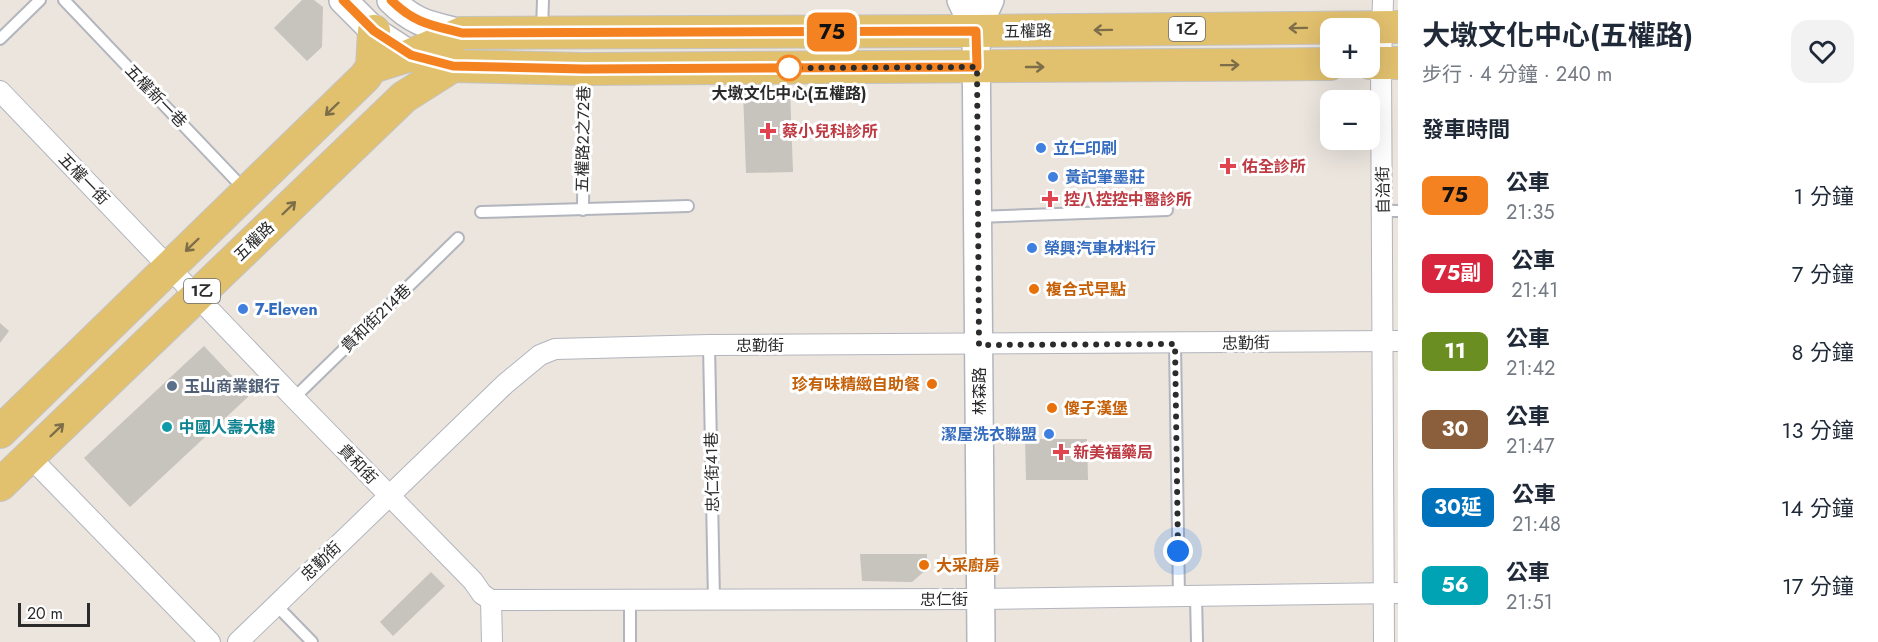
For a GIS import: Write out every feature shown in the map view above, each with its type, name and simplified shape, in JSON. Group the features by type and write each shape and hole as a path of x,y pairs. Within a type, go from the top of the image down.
{"main road":[{"path":"343,0 374,31 411,55"},
{"path":"961,0 976,31"},
{"path":"976,31 990,0"},
{"path":"397,6 417,21 462,33"},
{"path":"397,6 411,55 404,97"},
{"name":"五權路","path":"372,67 411,55 462,33 976,31 1388,18"},
{"path":"372,67 374,31"},
{"name":"林森路","path":"976,31 981,642"},
{"name":"1乙","path":"411,55 453,66 584,69 1320,64"},
{"name":"五權路","path":"0,485 404,97 453,66"},
{"name":"1乙","path":"0,432 372,67"}],"street":[{"name":"自治街","path":"1384,642 1391,593 1391,211 1383,63 1388,18"},
{"name":"五權一街","path":"0,92 196,296"},
{"name":"貴和街","path":"196,296 473,581 482,594 491,600"},
{"name":"忠勤街","path":"238,642 505,384 540,355 555,349 709,345 1391,341"},
{"path":"30,457 210,642"},
{"name":"忠仁街","path":"491,600 981,599 1391,593"},
{"path":"491,600 492,642"}],"lane":[{"path":"0,39 40,0"},
{"name":"五權新一巷","path":"64,0 247,192"},
{"path":"542,32 543,0"},
{"name":"五權路2之72巷","path":"583,210 584,69"},
{"name":"五權路2之72巷","path":"481,212 688,206"},
{"path":"976,218 1167,210"},
{"name":"貴和街214巷","path":"294,398 458,238"},
{"path":"1175,344 1188,596 1197,642"},
{"name":"忠仁街41巷","path":"709,345 714,600"},
{"path":"630,600 630,642"},
{"path":"276,605 312,642"}],"building":[{"path":"302,0 314,0 323,7 322,47 307,61 274,28"},
{"name":"蔡小兒科診所","path":"790,90 793,172 746,173 743,91"},
{"path":"0,323 9,331 0,343"},
{"name":"中國人壽大樓","path":"204,346 250,395 130,507 84,458"},
{"path":"1025,439 1087,439 1088,480 1026,480"},
{"path":"860,554 927,554 927,569 912,582 862,581"},
{"path":"431,572 445,586 393,636 380,622"}],"bus line":[{"name":"75","path":"343,0 374,31 411,55 453,66 584,69 977,67 976,31 462,33 417,21 391,0"}],"place":[{"name":"大墩文化中心(五權路)","path":"789,68"},
{"name":"蔡小兒科診所","path":"768,131"},
{"name":"立仁印刷","path":"1041,148"},
{"name":"佑全診所","path":"1228,166"},
{"name":"黃記筆墨莊","path":"1053,177"},
{"name":"控八控控中醫診所","path":"1050,199"},
{"name":"榮興汽車材料行","path":"1032,248"},
{"name":"複合式早點","path":"1034,289"},
{"name":"7-Eleven","path":"243,309"},
{"name":"珍有味精緻自助餐","path":"932,384"},
{"name":"玉山商業銀行","path":"172,386"},
{"name":"傻子漢堡","path":"1052,408"},
{"name":"中國人壽大樓","path":"167,427"},
{"name":"潔屋洗衣聯盟","path":"1049,434"},
{"name":"新美福藥局","path":"1061,452"},
{"name":"大采廚房","path":"924,565"}],"route":[{"path":"789,68 977,67 976,218 979,345 1175,344 1178,551"}]}
